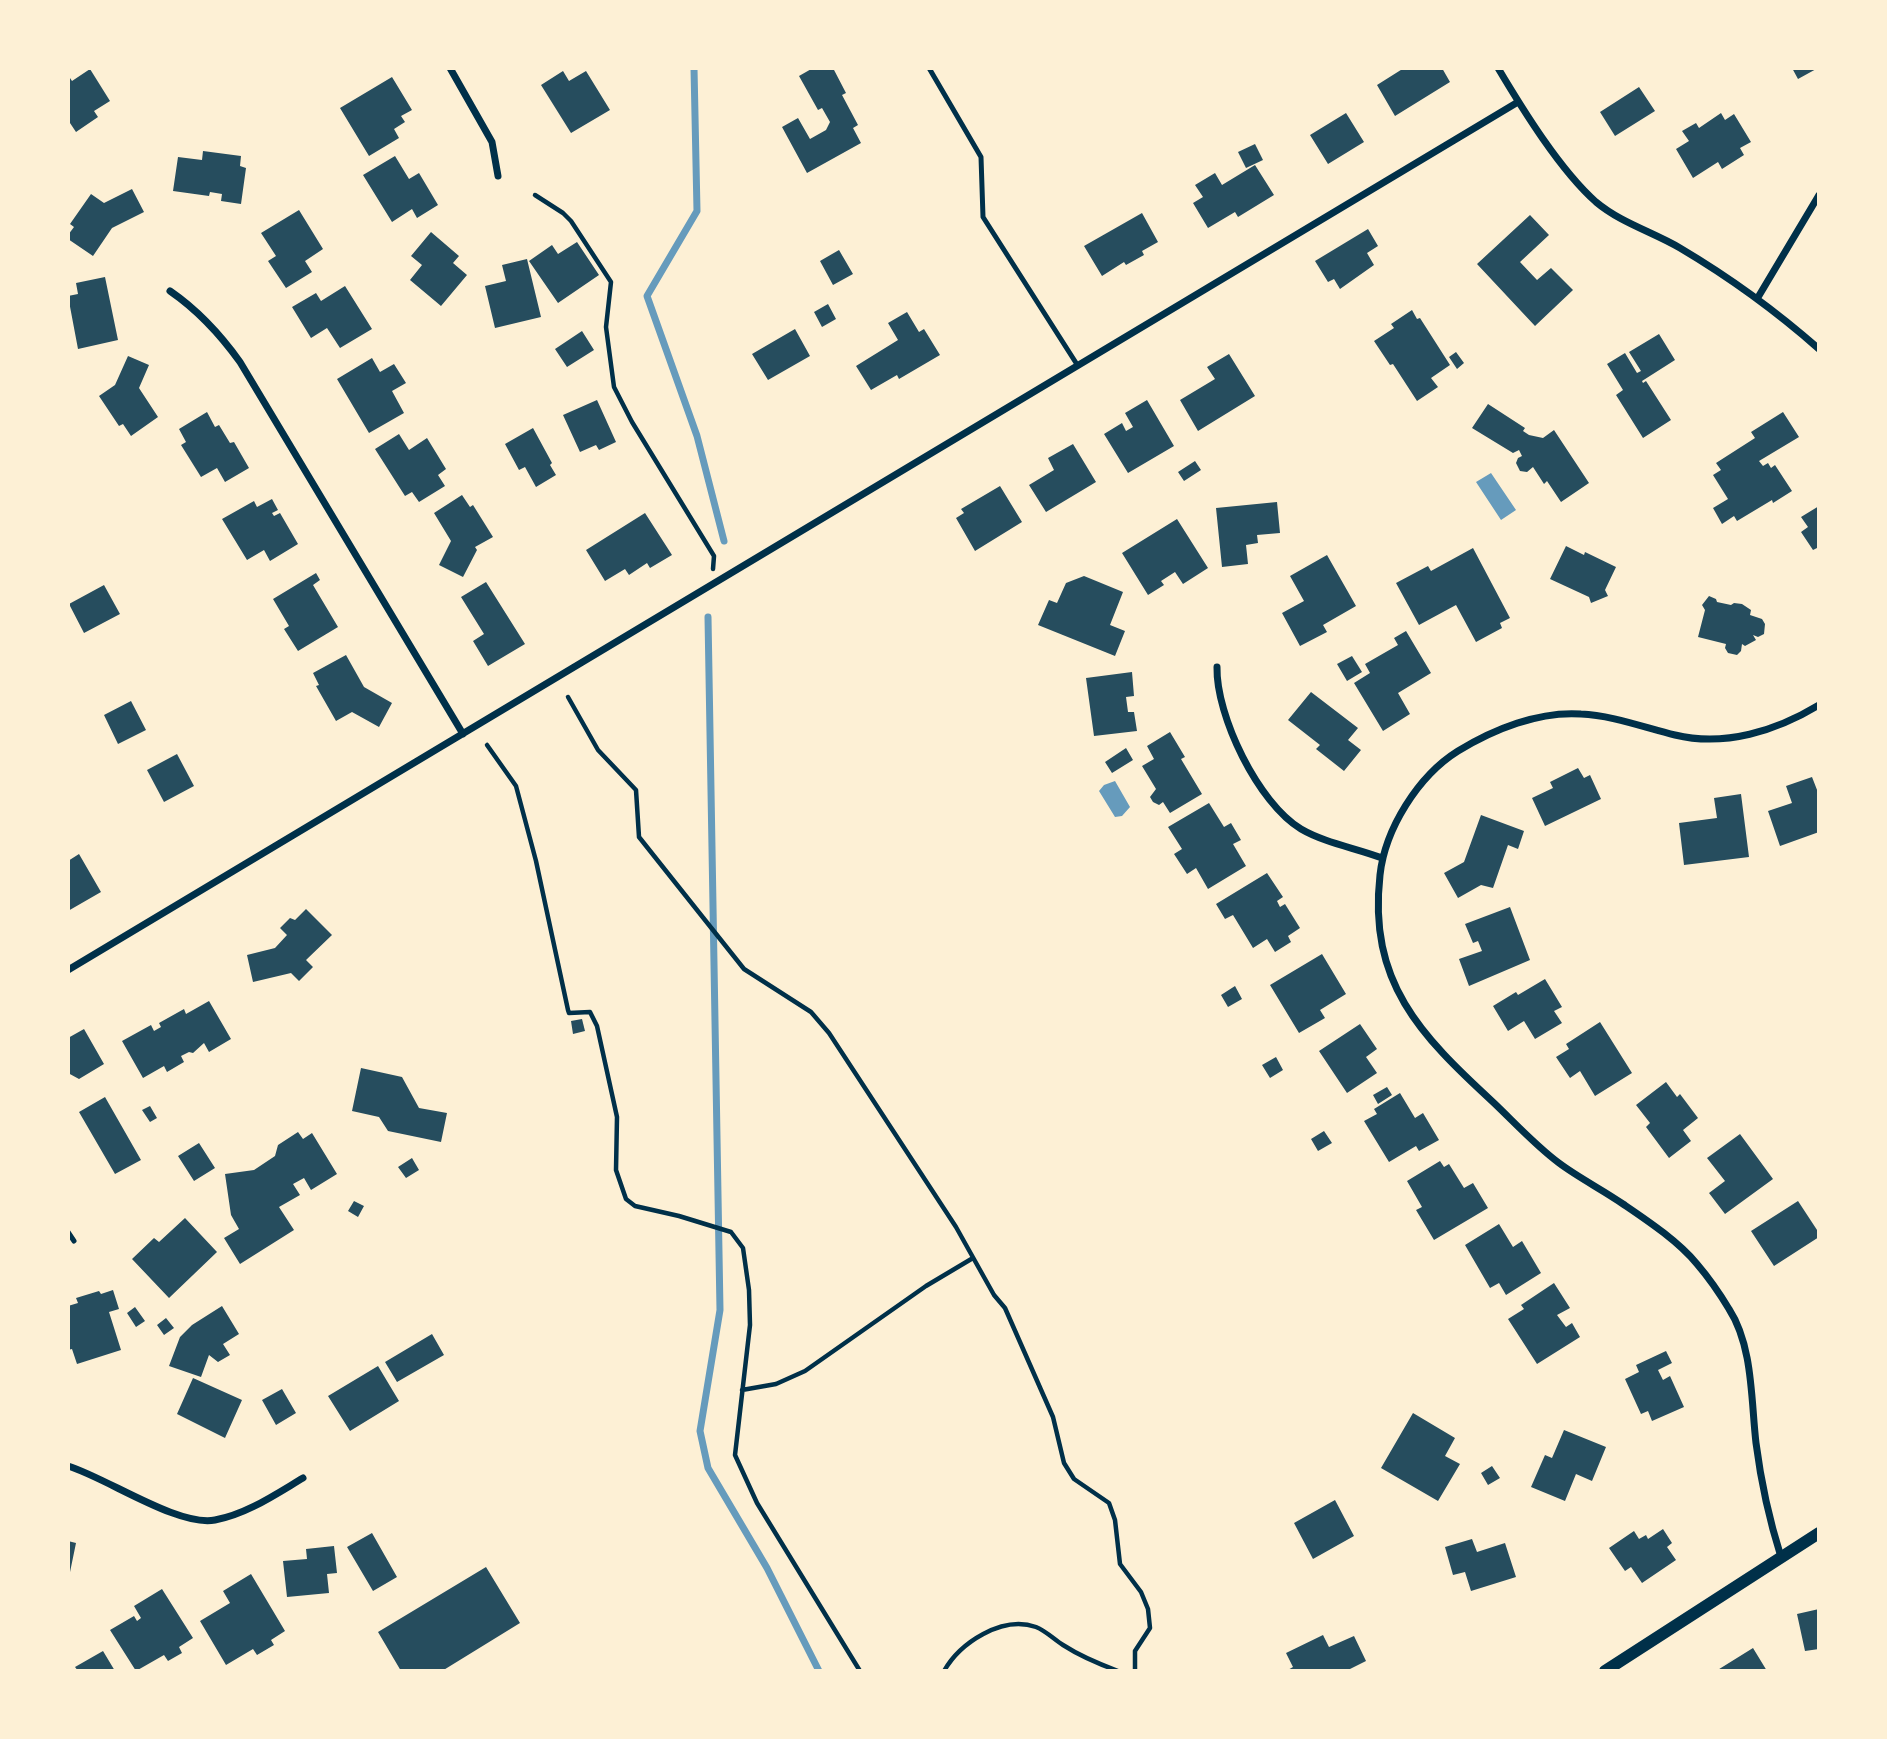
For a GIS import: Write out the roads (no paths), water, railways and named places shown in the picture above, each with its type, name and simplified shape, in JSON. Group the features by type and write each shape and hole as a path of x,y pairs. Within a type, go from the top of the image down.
{"street":[{"path":"450,68 492,142 499,176"},
{"path":"1499,68 1518,102 1578,184 1598,203 1615,216 1680,248 1757,299 1819,349"},
{"path":"68,970 1518,102"},
{"path":"1757,299 1819,195"},
{"path":"170,290 210,323 240,362 463,734"},
{"path":"1217,667 1217,686 1224,712 1246,760 1269,799 1284,816 1301,829 1322,839 1382,858"},
{"path":"1781,1556 1768,1513 1746,1356 1732,1313 1689,1256 1624,1204 1559,1163 1472,1083 1425,1034 1405,1007 1386,966 1377,898 1382,858 1399,819 1430,775 1459,751 1498,731 1529,720 1583,713 1704,740 1769,729 1819,705"},
{"path":"68,1466 181,1516 212,1521 261,1502 303,1478"},
{"path":"1605,1671 1819,1533"}],"lane":[{"path":"929,68 981,157 983,217 1078,366"},
{"path":"68,1232 74,1241"}],"water":[{"path":"1491,473 1516,510 1501,520 1476,482"},
{"path":"1115,781 1130,807 1122,816 1115,817 1099,791 1104,785"}],"waterway":[{"path":"694,68 697,211 647,296 697,436 724,541"},
{"path":"708,617 720,1310 700,1431 708,1468 767,1568 819,1671"}]}
